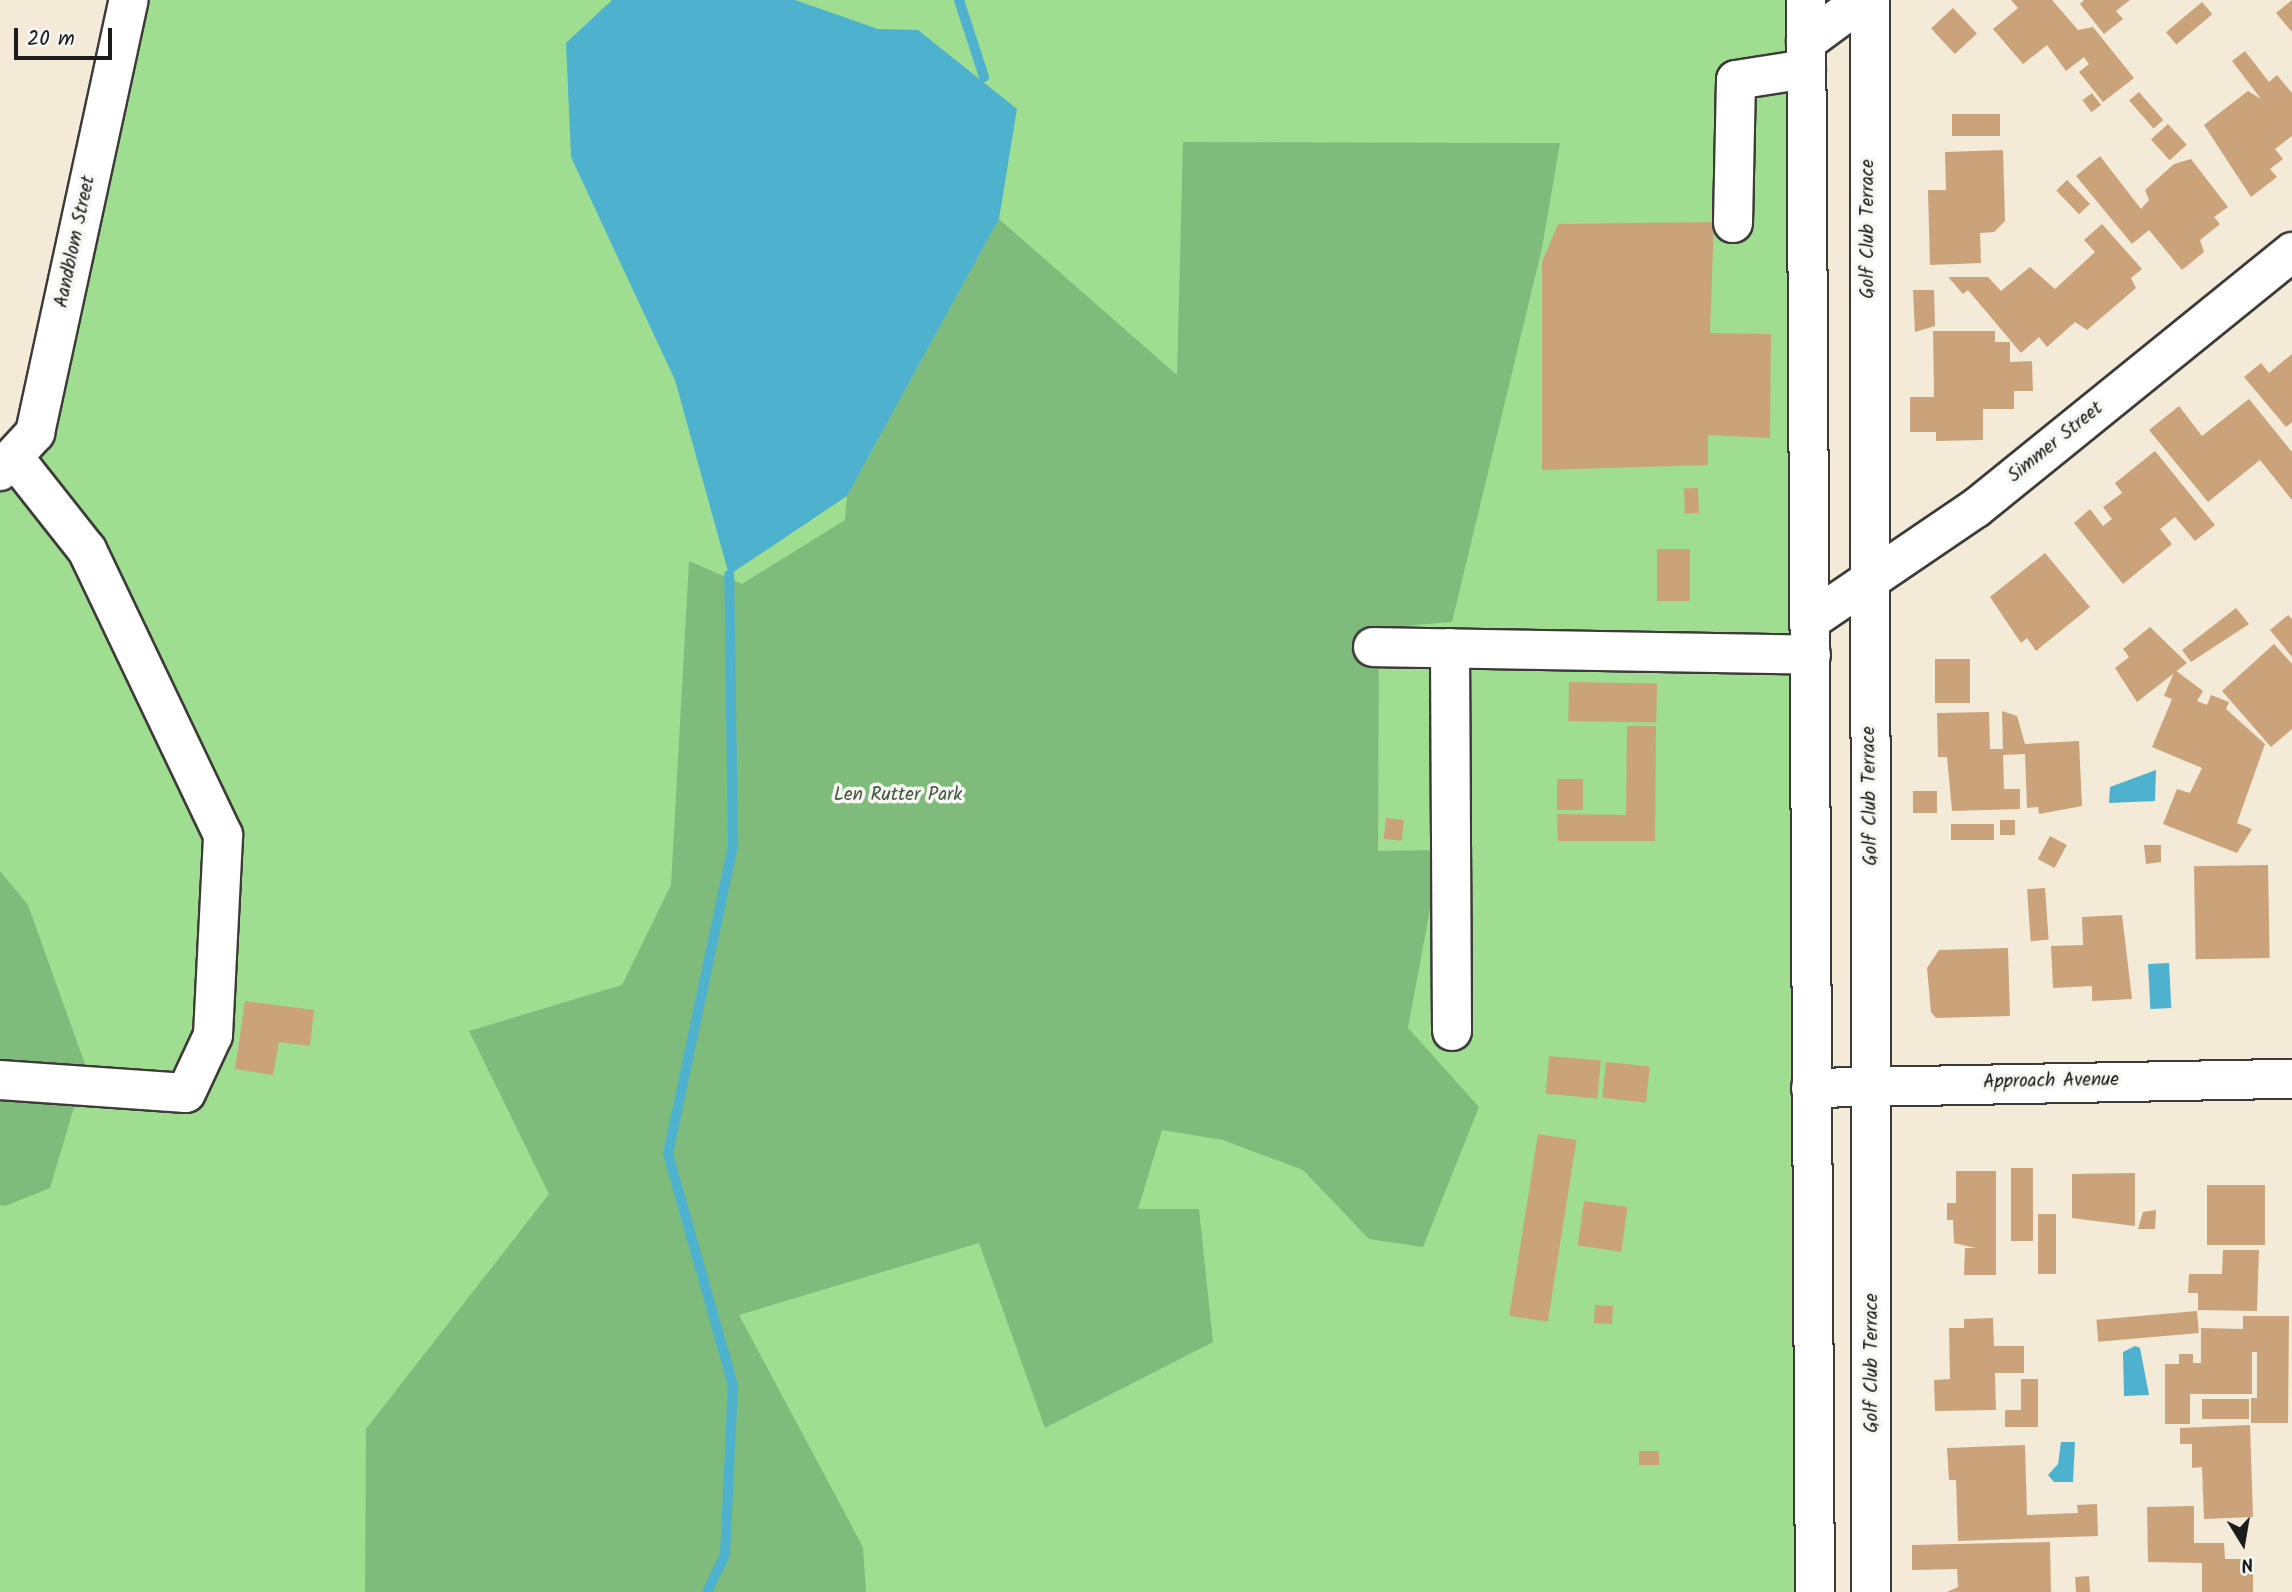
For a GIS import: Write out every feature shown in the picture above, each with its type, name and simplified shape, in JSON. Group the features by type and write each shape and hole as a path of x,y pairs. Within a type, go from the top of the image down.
{"street":[{"name":"Aandblom Street","path":"8,465 35,433 129,0"},
{"path":"1806,0 1815,1592"},
{"path":"1733,223 1736,80 1806,55 1863,0"},
{"name":"Golf Club Terrace","path":"1870,0 1869,578 1875,1083 1871,1592"},
{"name":"Simmer Street","path":"1811,637 1869,578 1976,508 2292,252"},
{"path":"0,1080 186,1093 212,1035 223,835 87,551 8,465"},
{"path":"1373,647 1450,648 1811,637"},
{"path":"1450,648 1452,1031"},
{"name":"Approach Avenue","path":"1811,1088 1875,1083 2292,1079"}],"green space":[{"name":"Len Rutter Park","path":"139,0 1788,0 1796,1592 0,1592 0,484"},
{"path":"1183,142 1560,143 1542,248 1452,622 1379,628 1378,851 1441,850 1408,1028 1479,1107 1423,1247 1369,1239 1303,1170 1223,1140 1162,1130 1138,1209 1199,1209 1213,1342 1045,1428 979,1243 739,1315 863,1547 866,1592 365,1592 366,1429 549,1194 469,1031 622,985 671,885 689,561 742,584 845,520 847,496 999,219 1177,375"},
{"path":"0,871 28,905 86,1067 50,1188 5,1206 0,1205"}],"water":[{"path":"612,0 795,0 878,29 918,30 1017,109 999,219 847,496 729,575 675,380 571,157 566,43"},
{"path":"2156,770 2155,801 2109,803 2110,787"},
{"path":"2169,963 2171,1008 2150,1009 2148,964"},
{"path":"2135,1346 2140,1348 2149,1395 2124,1396 2123,1352"},
{"path":"2061,1442 2075,1442 2073,1482 2054,1482 2048,1475 2058,1464"}],"building":[{"path":"2011,0 2052,0 2078,30 2093,27 2134,78 2103,102 2079,72 2089,64 2084,57 2066,71 2047,45 2023,64 1993,29 2018,8"},
{"path":"2084,0 2130,0 2116,11 2123,19 2104,34 2080,4"},
{"path":"2292,0 2292,32 2276,13"},
{"path":"2202,2 2212,14 2176,44 2166,32"},
{"path":"1953,8 1977,34 1955,54 1931,28"},
{"path":"2245,51 2269,82 2277,75 2292,93 2292,136 2275,149 2283,159 2270,169 2277,177 2251,197 2204,125 2248,91 2261,99 2232,61"},
{"path":"2139,92 2163,120 2153,128 2129,101"},
{"path":"2092,93 2101,105 2091,112 2082,100"},
{"path":"1952,114 2000,114 2000,136 1952,136"},
{"path":"2168,124 2187,145 2170,160 2151,139"},
{"path":"2003,150 2005,221 1994,232 1980,233 1981,263 1930,265 1928,190 1946,190 1945,152"},
{"path":"2100,156 2141,209 2149,200 2145,190 2174,164 2191,159 2228,207 2214,217 2220,224 2200,240 2204,252 2182,270 2149,230 2132,244 2076,176"},
{"path":"2067,180 2090,204 2079,214 2056,190"},
{"path":"1714,222 1710,333 1771,334 1770,438 1708,435 1708,465 1542,470 1542,262 1558,224"},
{"path":"2102,224 2142,269 2131,278 2136,288 2087,330 2075,322 2047,347 2039,337 2021,353 1968,290 1963,294 1948,277 1988,277 2001,291 2030,267 2055,289 2095,252 2084,240"},
{"path":"1913,290 1934,290 1935,326 1915,332"},
{"path":"1933,331 1995,331 1995,342 2010,342 2010,362 2032,361 2033,391 2014,391 2014,409 1983,409 1983,440 1936,441 1936,432 1910,432 1910,397 1934,397"},
{"path":"2292,354 2292,422 2286,427 2244,377 2261,363 2269,373"},
{"path":"2249,399 2292,452 2292,500 2260,460 2208,502 2149,430 2179,406 2202,436"},
{"path":"2155,451 2215,525 2195,541 2175,517 2160,529 2172,544 2123,584 2074,523 2090,509 2103,526 2112,519 2103,507 2122,493 2115,483"},
{"path":"1684,488 1698,488 1699,513 1685,513"},
{"path":"1657,549 1690,549 1690,601 1657,601"},
{"path":"2045,553 2090,607 2036,651 2027,638 2021,643 1990,597"},
{"path":"2236,608 2249,624 2191,662 2182,650"},
{"path":"2288,615 2292,619 2292,657 2270,630"},
{"path":"2150,627 2187,663 2137,702 2115,668 2129,657 2123,649"},
{"path":"2274,644 2292,664 2292,729 2271,747 2222,691"},
{"path":"1935,659 1970,659 1970,703 1935,703"},
{"path":"2175,670 2203,691 2197,701 2207,705 2211,695 2229,702 2226,709 2265,744 2237,823 2252,829 2237,853 2163,824 2177,789 2190,793 2202,768 2152,747 2172,699 2164,696"},
{"path":"1569,682 1657,684 1656,723 1568,721"},
{"path":"2002,711 2017,716 2025,744 2079,741 2082,806 2039,814 2038,807 2027,808 2025,754 2003,755 2004,789 2020,789 2020,809 1952,811 1947,757 1938,757 1937,713 1989,712 1990,749 2003,749"},
{"path":"1627,726 1656,726 1655,841 1558,841 1557,814 1626,815"},
{"path":"1557,779 1583,779 1583,810 1557,810"},
{"path":"1913,791 1937,791 1937,813 1913,813"},
{"path":"1386,818 1404,820 1402,841 1384,839"},
{"path":"2000,820 2015,820 2015,835 2000,835"},
{"path":"1951,824 1994,824 1994,840 1951,840"},
{"path":"2050,836 2067,845 2055,868 2038,859"},
{"path":"2144,845 2161,845 2161,862 2146,864"},
{"path":"2268,865 2270,958 2196,959 2194,866"},
{"path":"2045,888 2049,940 2031,941 2027,889"},
{"path":"2122,915 2132,999 2092,1001 2092,986 2053,988 2051,946 2083,945 2082,917"},
{"path":"2008,948 2010,1016 1936,1018 1931,1012 1927,968 1939,950"},
{"path":"245,1001 314,1010 310,1046 279,1042 273,1075 235,1069"},
{"path":"1549,1056 1601,1061 1597,1098 1546,1094"},
{"path":"1606,1062 1650,1067 1646,1102 1602,1098"},
{"path":"1538,1134 1577,1140 1548,1322 1509,1316"},
{"path":"2011,1168 2033,1168 2033,1241 2011,1241"},
{"path":"1956,1171 1996,1171 1996,1275 1964,1275 1965,1248 1976,1248 1954,1243 1953,1220 1947,1220 1947,1203 1956,1203"},
{"path":"2135,1173 2135,1226 2072,1218 2072,1174"},
{"path":"2207,1185 2265,1185 2265,1245 2207,1245"},
{"path":"1584,1201 1628,1207 1621,1252 1578,1246"},
{"path":"2156,1210 2155,1229 2138,1229 2143,1212"},
{"path":"2038,1214 2056,1214 2056,1274 2038,1274"},
{"path":"2223,1250 2259,1250 2257,1311 2198,1310 2198,1293 2188,1293 2189,1274 2222,1274"},
{"path":"1595,1305 1613,1306 1612,1324 1594,1323"},
{"path":"2197,1311 2199,1333 2098,1342 2096,1320"},
{"path":"2243,1316 2289,1316 2288,1423 2251,1423 2251,1398 2257,1398 2257,1352 2252,1352 2252,1394 2190,1394 2190,1424 2165,1424 2165,1364 2179,1364 2179,1354 2193,1354 2193,1363 2201,1363 2201,1328 2243,1329"},
{"path":"1993,1318 1994,1346 2024,1346 2024,1373 1995,1373 1996,1410 1935,1411 1934,1380 1950,1379 1949,1328 1964,1328 1964,1319"},
{"path":"2021,1379 2038,1379 2038,1427 2005,1427 2005,1410 2021,1410"},
{"path":"2202,1399 2249,1399 2249,1419 2202,1419"},
{"path":"2250,1425 2253,1517 2204,1519 2202,1467 2192,1468 2192,1444 2180,1444 2180,1428"},
{"path":"2025,1445 2027,1515 2078,1513 2077,1505 2097,1504 2098,1536 1958,1541 1956,1480 1949,1480 1947,1448"},
{"path":"1639,1451 1659,1451 1659,1465 1639,1465"},
{"path":"2194,1506 2194,1543 2224,1543 2225,1559 2253,1559 2253,1592 2202,1592 2202,1563 2148,1562 2147,1507"},
{"path":"2050,1542 2051,1592 1947,1592 1958,1587 1957,1569 1912,1570 1912,1545"},
{"path":"2089,1576 2090,1592 2076,1592 2075,1577"}],"waterway":[{"path":"959,0 984,77"},
{"path":"707,1592 725,1555 733,1385 668,1154 733,845 729,575"}]}
